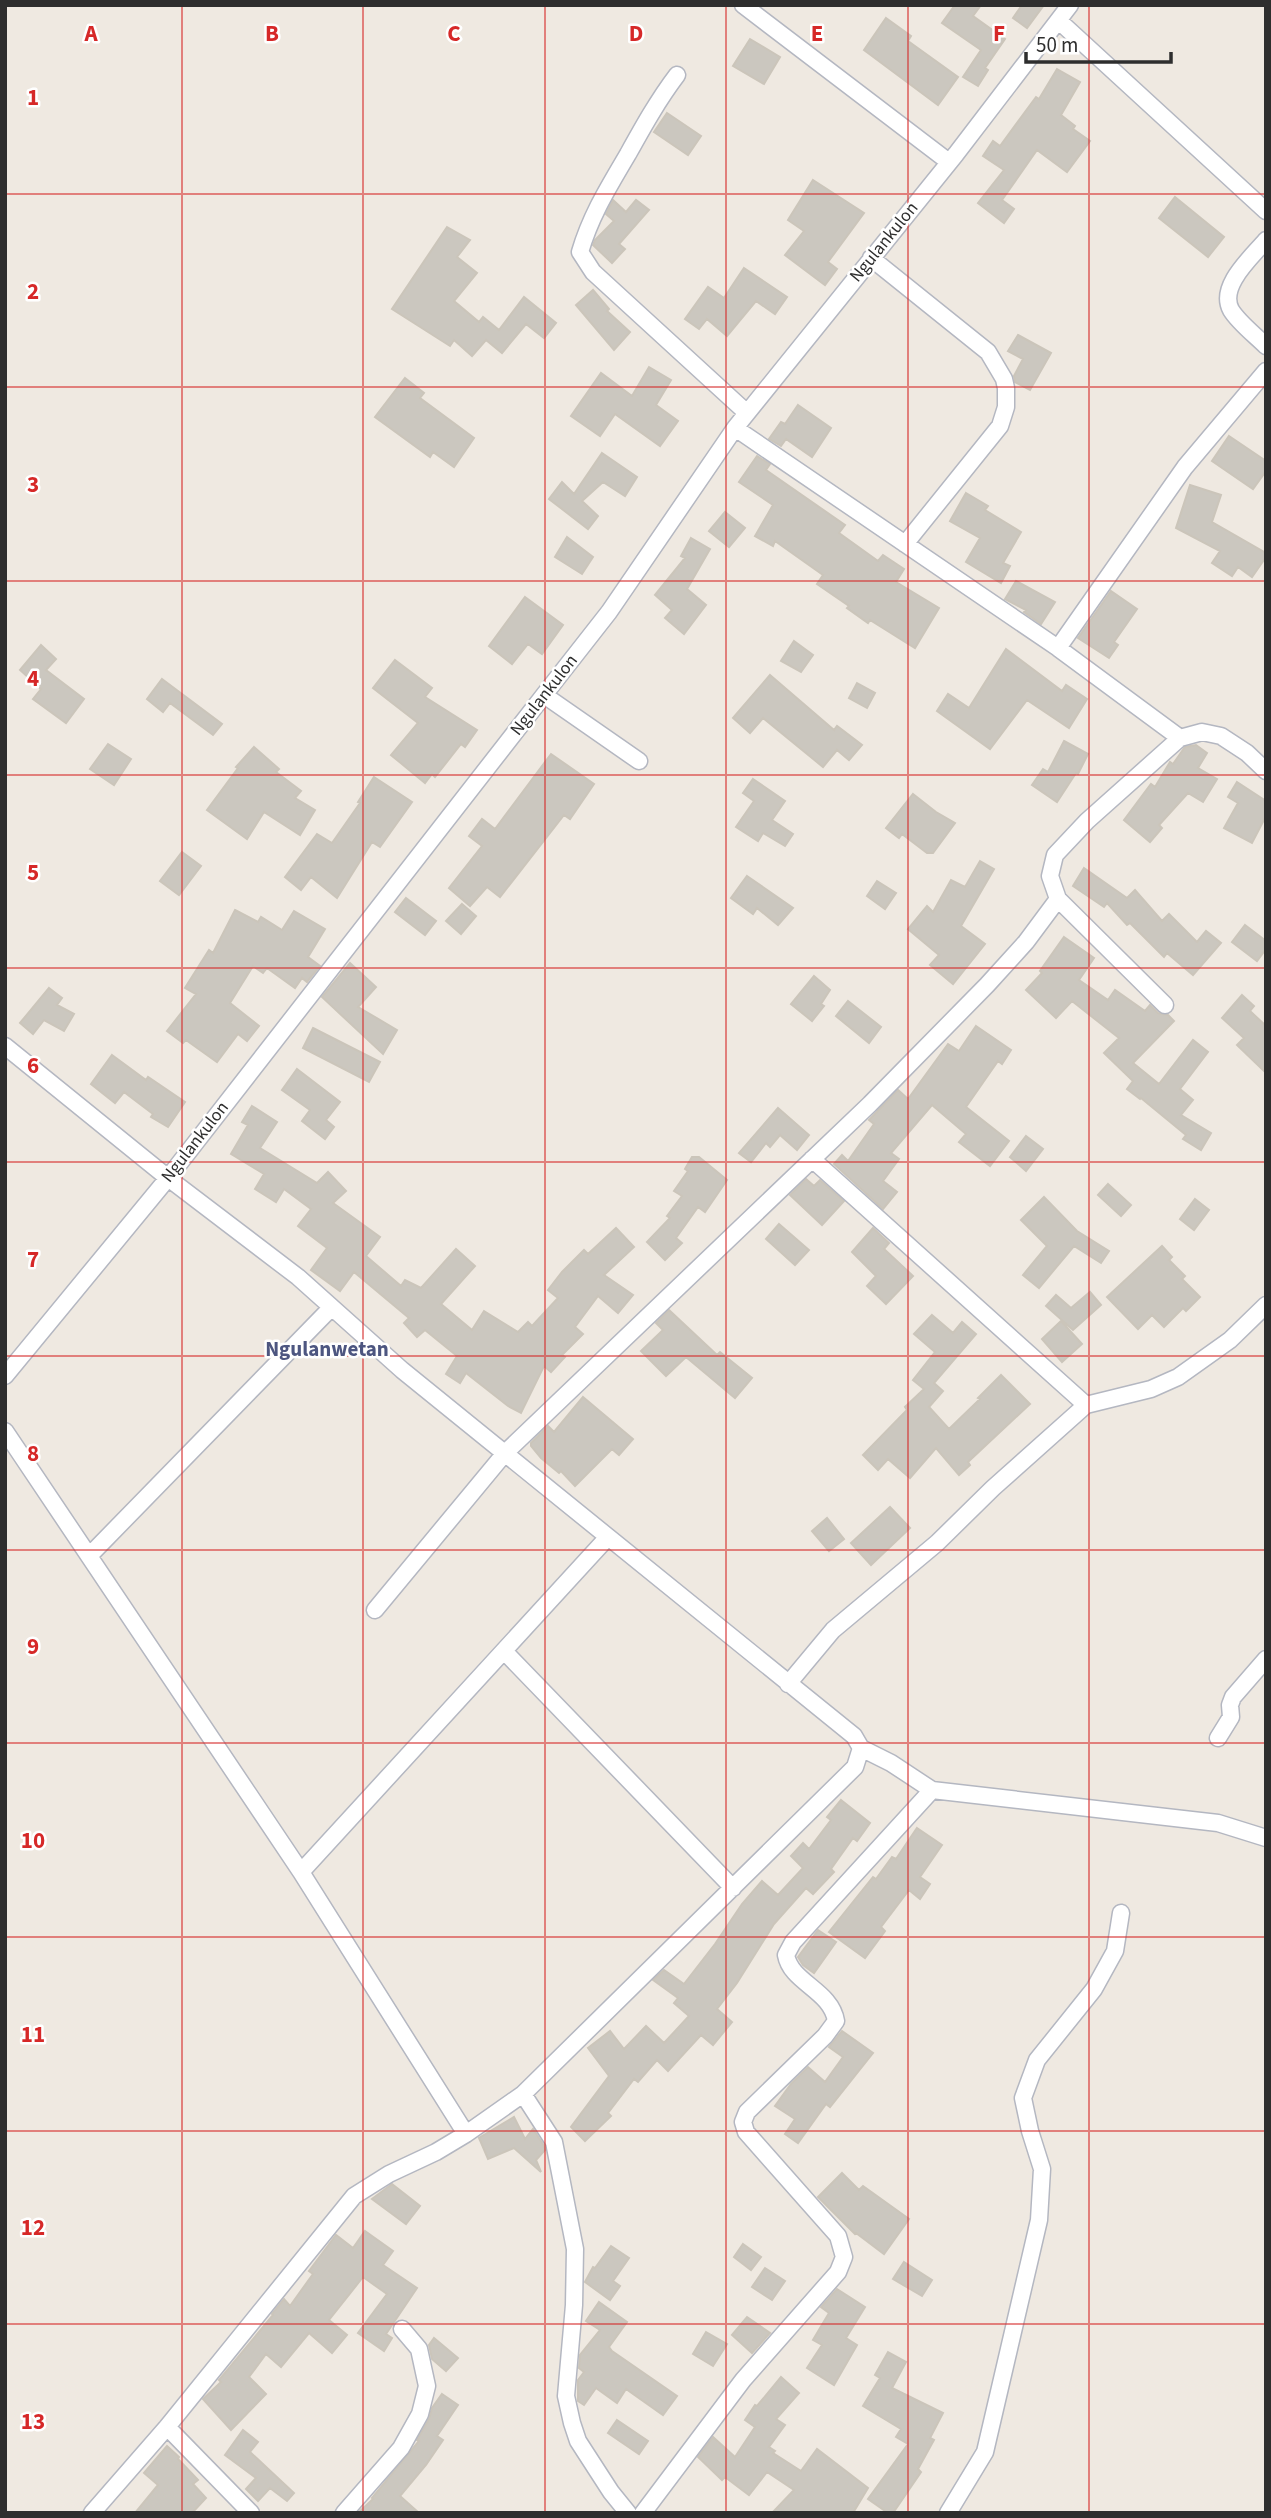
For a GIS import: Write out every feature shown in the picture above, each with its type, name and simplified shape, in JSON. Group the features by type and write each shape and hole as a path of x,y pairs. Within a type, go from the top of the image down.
{"street":[{"path":"743,5 949,162"},
{"name":"Ngulankulon","path":"5,1376 168,1178 609,612 735,428 949,162 1070,5"},
{"path":"1059,21 1266,211"},
{"path":"677,75 659,99 603,194 588,223 580,252 593,272 747,413"},
{"path":"1266,240 1229,288 1227,300 1232,312 1266,346"},
{"path":"872,258 988,352 1006,388 1006,407 1000,426 905,544"},
{"path":"1058,648 1185,467 1266,370"},
{"path":"735,428 1058,648 1180,738"},
{"path":"544,695 639,761"},
{"path":"1166,1005 1059,899 1050,876 1055,855 1087,821 1180,738 1202,732 1221,736 1247,753 1266,771"},
{"path":"375,1610 505,1453 870,1104 987,985 1026,942 1059,899"},
{"path":"5,1046 168,1178 298,1277 331,1308 505,1453 854,1736 861,1748 891,1763 932,1790 1218,1823 1266,1838"},
{"path":"812,1159 1086,1405"},
{"path":"788,1684 833,1630 937,1543 993,1488 1086,1405 1151,1389 1178,1377 1230,1340 1265,1307"},
{"path":"89,1556 331,1308"},
{"path":"5,1431 301,1872 466,2134"},
{"path":"301,1872 608,1537"},
{"path":"504,1651 733,1888"},
{"path":"1218,1738 1231,1717 1230,1705 1233,1697 1266,1659"},
{"path":"92,2513 167,2427 354,2196 389,2174 436,2152 466,2134 523,2094 855,1767 861,1748"},
{"path":"643,2513 743,2380 838,2272 841,2265 844,2257 838,2236 746,2132 743,2122 747,2112 825,2036 836,2021 835,2011 828,2002 788,1965 786,1955 793,1942 932,1790"},
{"path":"948,2513 985,2452 1039,2220 1042,2169 1023,2098 1037,2060 1094,1989 1115,1951 1121,1913"},
{"path":"523,2094 554,2142 575,2249 574,2305 566,2396 572,2423 578,2441 628,2513"},
{"path":"344,2513 401,2448 420,2414 427,2386 419,2349 402,2329"},
{"path":"167,2427 251,2513"}],"building":[{"path":"955,5 981,5 973,16 1005,39 985,68 988,70 978,86 963,77 981,50 942,23"},
{"path":"1022,5 1044,5 1027,28 1013,18"},
{"path":"886,18 911,36 908,41 958,77 938,105 864,50"},
{"path":"750,39 780,57 764,84 733,66"},
{"path":"1057,69 1080,82 1061,115 1075,126 1073,129 1090,141 1067,172 1037,150 1002,200 1014,209 1004,223 978,203 1004,170 983,156 993,141 1000,146 1036,97 1039,99"},
{"path":"667,113 701,136 688,155 654,132"},
{"path":"813,180 864,213 828,262 837,269 825,285 785,255 804,231 788,220"},
{"path":"1175,197 1224,237 1208,257 1159,218"},
{"path":"613,200 626,212 636,200 649,210 619,244 625,249 612,263 593,245 614,221 606,214"},
{"path":"447,227 470,240 457,257 477,273 454,301 479,322 483,317 499,330 524,297 556,323 544,338 526,324 502,353 486,340 472,356 454,340 450,346 392,309"},
{"path":"744,268 787,297 775,314 756,301 727,336 707,319 699,329 685,319 708,287 724,298"},
{"path":"593,290 609,309 607,311 630,332 614,350 576,305"},
{"path":"1018,335 1051,353 1030,390 1015,382 1014,376 1023,359 1008,351"},
{"path":"649,367 671,380 656,405 678,421 660,446 615,414 600,436 571,416 601,373 632,396"},
{"path":"405,378 424,393 420,398 474,438 454,467 433,452 430,457 375,417"},
{"path":"798,405 831,428 812,457 786,439 781,446 769,439 781,422 785,424"},
{"path":"1229,436 1266,461 1266,471 1253,489 1212,461"},
{"path":"602,453 637,477 625,496 603,482 582,501 598,516 588,529 549,499 562,482 574,494"},
{"path":"757,456 770,464 766,470 845,525 839,533 878,561 883,555 904,569 896,582 939,608 915,648 870,620 868,623 847,608 849,606 817,584 823,575 775,541 773,546 755,536 773,505 739,482"},
{"path":"1190,485 1221,495 1212,522 1266,553 1252,577 1238,567 1232,576 1212,563 1220,551 1176,528"},
{"path":"966,493 988,506 985,510 1021,532 1003,563 1010,566 1001,583 966,562 980,538 950,521"},
{"path":"725,512 745,528 729,547 709,531"},
{"path":"567,537 593,557 582,574 555,557"},
{"path":"691,538 710,549 687,589 706,605 684,634 665,618 672,610 655,595 685,558 681,556"},
{"path":"1016,581 1055,602 1041,624 1024,612 1026,610 1005,599"},
{"path":"1111,591 1137,609 1114,642 1118,645 1109,658 1078,638"},
{"path":"525,597 563,625 542,654 528,644 512,664 489,646"},
{"path":"794,641 813,655 801,672 781,661"},
{"path":"41,645 56,659 46,670 84,699 66,723 33,699 41,689 20,670"},
{"path":"1006,649 1062,691 1066,685 1087,699 1069,728 1027,700 990,749 937,711 948,694 969,708"},
{"path":"395,660 432,688 425,697 477,730 465,747 461,744 435,777 432,774 425,783 391,755 418,723 373,688"},
{"path":"770,675 834,730 837,726 862,745 849,760 837,750 823,767 763,718 750,733 733,718"},
{"path":"162,679 222,724 213,735 170,703 163,712 147,699"},
{"path":"857,683 875,693 867,708 849,698"},
{"path":"1064,741 1088,754 1078,774 1076,773 1057,802 1032,785 1043,769 1048,772"},
{"path":"108,744 131,759 114,785 90,769"},
{"path":"1196,745 1207,753 1198,768 1217,779 1203,802 1188,793 1159,825 1162,828 1150,842 1124,820 1151,784 1155,787 1170,762 1173,764 1185,747"},
{"path":"254,747 279,769 276,772 301,791 295,798 315,810 300,835 264,812 247,839 207,810 238,768 236,767"},
{"path":"551,754 594,784 570,819 564,815 500,897 487,887 470,906 449,888 482,846 469,836 482,819 495,829"},
{"path":"374,777 412,802 380,847 372,842 337,898 311,877 301,890 285,877 317,834 332,843 360,803 358,802"},
{"path":"753,779 785,801 772,820 793,834 785,846 763,833 758,841 736,827 754,801 743,793"},
{"path":"1237,782 1266,801 1266,816 1252,843 1224,828 1238,803 1228,797"},
{"path":"913,794 955,823 933,853 927,853 902,834 899,838 886,828"},
{"path":"182,852 201,866 179,895 160,881"},
{"path":"980,861 994,869 961,926 985,944 953,984 930,965 939,955 908,929 927,906 933,912 951,880 965,887"},
{"path":"1084,868 1127,898 1135,890 1162,921 1169,914 1197,942 1206,931 1221,943 1193,975 1167,953 1164,957 1130,923 1127,925 1107,903 1104,907 1073,886"},
{"path":"747,876 793,908 778,925 757,908 753,914 731,898"},
{"path":"877,881 896,893 885,909 867,896"},
{"path":"406,898 436,921 425,935 395,912"},
{"path":"462,904 476,916 461,934 446,921"},
{"path":"235,910 258,922 261,917 282,930 294,911 325,929 308,957 320,966 307,982 302,978 295,988 267,968 263,973 253,966 230,1003 259,1026 247,1041 238,1034 217,1062 186,1040 183,1043 167,1031 196,994 185,988 209,950 213,953"},
{"path":"1245,925 1266,941 1266,949 1257,961 1232,942"},
{"path":"1064,937 1094,958 1079,980 1108,1000 1115,990 1145,1011 1150,1005 1158,1013 1168,1015 1174,1021 1133,1063 1159,1084 1193,1040 1208,1052 1180,1089 1193,1100 1181,1115 1211,1133 1201,1150 1183,1139 1186,1135 1127,1089 1133,1081 1104,1053 1119,1038 1072,1001 1056,1018 1026,990 1042,973 1040,971"},
{"path":"350,963 376,987 358,1007 397,1030 383,1054 322,997"},
{"path":"814,976 830,990 821,1004 824,1006 812,1021 791,1004"},
{"path":"49,988 62,998 57,1005 74,1014 64,1031 44,1020 33,1034 20,1023"},
{"path":"1242,995 1254,1006 1250,1011 1266,1026 1266,1073 1237,1045 1244,1038 1222,1018"},
{"path":"848,1001 881,1027 869,1043 836,1016"},
{"path":"976,1026 1011,1050 1002,1064 998,1061 966,1107 1009,1141 990,1166 959,1142 966,1134 932,1105 891,1153 899,1159 883,1181 897,1192 883,1209 834,1164 842,1155 848,1161 874,1124 869,1120 898,1090 908,1099 948,1044 959,1051"},
{"path":"313,1028 380,1062 369,1082 303,1048"},
{"path":"112,1055 146,1080 148,1077 185,1102 168,1127 151,1117 153,1114 124,1092 115,1103 91,1084"},
{"path":"297,1069 340,1102 326,1120 334,1127 325,1139 302,1121 310,1110 282,1090"},
{"path":"252,1106 277,1122 260,1148 317,1183 328,1172 346,1191 333,1203 380,1237 366,1256 401,1286 405,1280 421,1288 456,1249 475,1266 441,1304 472,1330 484,1311 518,1332 528,1322 532,1326 558,1298 548,1290 562,1272 584,1250 588,1254 616,1228 634,1247 604,1275 633,1295 618,1313 598,1296 575,1327 583,1334 562,1355 565,1357 551,1372 544,1366 521,1413 466,1373 460,1383 446,1374 457,1356 425,1330 417,1337 404,1323 409,1318 354,1272 340,1291 311,1270 327,1248 298,1226 311,1209 284,1189 276,1202 255,1189 264,1174 231,1154 248,1125 242,1122"},
{"path":"778,1108 809,1135 797,1150 780,1135 770,1147 766,1143 751,1162 739,1153"},
{"path":"1026,1136 1043,1149 1026,1171 1010,1157"},
{"path":"692,1157 699,1157 727,1180 705,1212 698,1207 676,1238 682,1243 665,1260 647,1242 670,1218 667,1216 682,1196 674,1191 688,1171 685,1169"},
{"path":"806,1179 814,1186 820,1180 844,1201 822,1225 790,1195"},
{"path":"1108,1184 1131,1205 1121,1216 1098,1195"},
{"path":"1044,1197 1077,1231 1109,1251 1101,1263 1074,1246 1039,1288 1023,1275 1047,1246 1021,1220"},
{"path":"1195,1199 1209,1210 1194,1230 1180,1219"},
{"path":"779,1224 809,1250 795,1265 766,1239"},
{"path":"873,1228 889,1243 884,1249 913,1276 886,1304 867,1286 876,1276 852,1252"},
{"path":"1162,1246 1172,1257 1169,1260 1185,1276 1182,1279 1200,1297 1186,1311 1183,1308 1164,1327 1152,1315 1138,1329 1107,1297"},
{"path":"1090,1292 1101,1305 1073,1330 1046,1306 1056,1295 1071,1308"},
{"path":"669,1310 717,1355 720,1352 752,1378 735,1398 686,1357 666,1376 641,1351 663,1330 656,1323"},
{"path":"932,1315 953,1333 962,1322 976,1334 934,1383 943,1391 929,1407 949,1429 1001,1375 1030,1404 968,1462 970,1465 959,1475 936,1448 910,1478 888,1459 878,1470 863,1455 924,1389 913,1380 935,1352 914,1334"},
{"path":"1061,1321 1082,1344 1062,1362 1042,1339"},
{"path":"583,1397 633,1439 619,1455 612,1449 575,1486 561,1471 559,1473 541,1458 531,1443 548,1426 554,1432"},
{"path":"890,1507 910,1528 871,1565 851,1543"},
{"path":"827,1518 844,1539 829,1551 812,1531"},
{"path":"841,1800 870,1823 857,1841 853,1838 831,1869 834,1872 813,1894 806,1888 774,1924 737,1983 717,2009 732,2022 713,2045 701,2035 668,2071 657,2060 638,2082 634,2079 608,2113 611,2116 585,2141 571,2127 609,2076 588,2048 610,2031 624,2049 646,2026 664,2043 689,2016 674,2003 678,1998 653,1980 664,1970 684,1984 762,1881 778,1895 803,1868 791,1856 803,1843 809,1849 831,1820 827,1817"},
{"path":"917,1828 942,1845 920,1877 930,1884 920,1899 909,1890 881,1927 885,1931 865,1958 829,1932 873,1877 876,1879 892,1857 896,1859"},
{"path":"818,1930 836,1942 814,1973 803,1965 798,1957"},
{"path":"842,2031 873,2053 830,2107 826,2104 798,2143 785,2134 795,2119 775,2106 808,2067 825,2082 843,2057 829,2047"},
{"path":"514,2117 525,2139 533,2129 544,2146 545,2150 536,2160 541,2172 514,2148 488,2159 479,2138"},
{"path":"842,2173 859,2190 863,2186 909,2219 884,2254 855,2234 818,2197"},
{"path":"392,2184 420,2206 406,2224 372,2199"},
{"path":"365,2231 393,2251 383,2265 417,2288 386,2334 392,2338 384,2351 358,2333 387,2294 363,2277 329,2320 347,2335 332,2353 309,2333 281,2367 266,2354 249,2377 266,2394 231,2430 203,2399 221,2382 219,2380 284,2299 290,2306 313,2274 309,2271 336,2235 353,2248"},
{"path":"743,2244 761,2257 751,2270 734,2257"},
{"path":"611,2246 629,2258 613,2281 620,2286 610,2300 585,2282 593,2267 595,2268"},
{"path":"904,2262 932,2280 922,2296 893,2279"},
{"path":"765,2268 785,2281 772,2300 752,2287"},
{"path":"837,2289 865,2307 846,2338 857,2345 834,2385 807,2368 822,2345 813,2340 829,2313 821,2307"},
{"path":"599,2302 627,2322 609,2347 612,2351 677,2396 663,2415 626,2389 617,2403 596,2388 584,2405 578,2401 578,2380 584,2372 579,2368 580,2355 600,2330 586,2321"},
{"path":"747,2317 770,2333 752,2353 732,2335"},
{"path":"706,2332 727,2344 713,2366 693,2354"},
{"path":"434,2338 458,2358 446,2371 432,2359 429,2345"},
{"path":"888,2352 906,2362 892,2388 943,2413 930,2438 934,2440 918,2469 921,2472 893,2513 888,2513 868,2499 908,2444 896,2437 901,2429 863,2406 880,2378 875,2375"},
{"path":"781,2377 799,2393 776,2419 785,2425 769,2447 775,2451 773,2453 801,2471 817,2449 868,2488 853,2513 772,2513 794,2490 767,2472 749,2495 725,2477 722,2480 698,2457 713,2437 735,2457 755,2427 745,2420"},
{"path":"442,2394 458,2405 437,2436 443,2440 400,2496 419,2513 358,2513 373,2499 419,2441 417,2440 432,2408"},
{"path":"617,2420 648,2441 639,2454 608,2433"},
{"path":"243,2430 258,2442 250,2452 294,2493 287,2501 270,2488 258,2501 246,2489 256,2478 225,2455"},
{"path":"167,2446 198,2480 193,2484 206,2498 192,2513 135,2513 158,2485 144,2473"}],"district":[{"name":"Ngulanwetan","path":"327,1349"}]}
